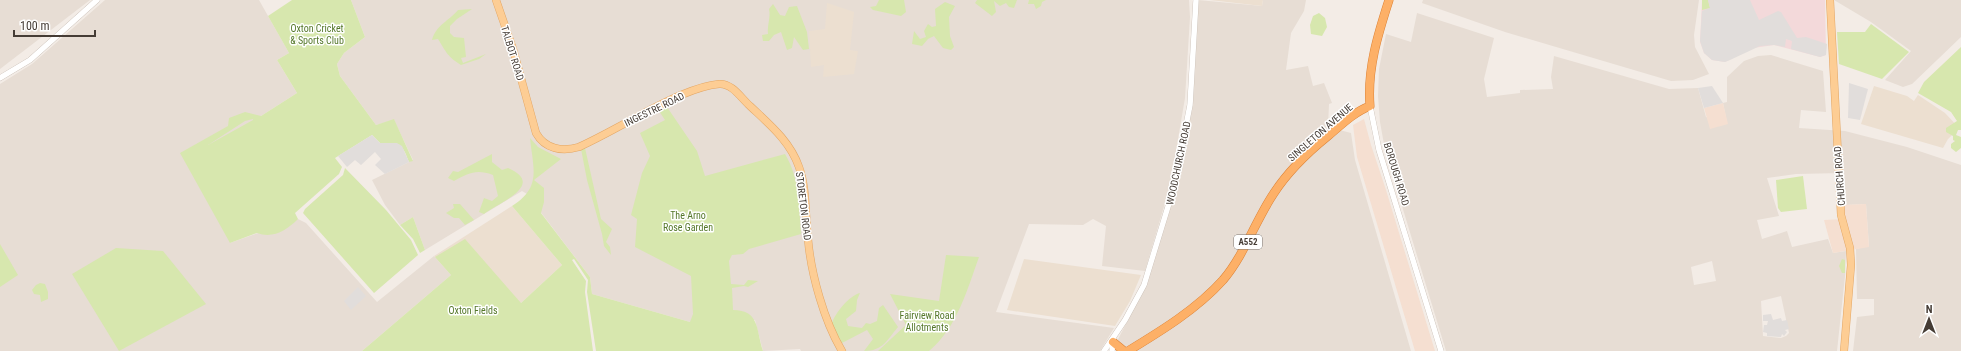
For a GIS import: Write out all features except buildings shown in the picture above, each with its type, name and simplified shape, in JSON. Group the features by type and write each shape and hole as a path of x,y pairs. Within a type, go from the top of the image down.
{"highway":[{"name":"BOROUGH ROAD","path":"1370,106 1370,75 1374,50 1389,0"},
{"name":"SINGLETON AVENUE","path":"1128,351 1209,294 1224,279 1240,257 1273,194 1289,171 1340,125 1361,109 1370,106"},
{"path":"1113,340 1124,351"}],"main road":[{"name":"TALBOT ROAD","path":"496,0 515,55 527,106 538,138 547,145 563,150 571,150 586,144"},
{"name":"CHURCH ROAD","path":"1830,0 1841,215 1850,248 1851,265 1844,351"},
{"name":"INGESTRE ROAD","path":"586,144 665,102 700,88 719,84 725,85"},
{"name":"STORETON ROAD","path":"725,85 737,93 785,141 799,167 804,191 808,240 812,260 829,327 842,351"}],"street":[{"path":"0,78 30,60 97,0"},
{"name":"WOODCHURCH ROAD","path":"1104,351 1113,340 1144,285 1174,188 1190,105 1196,0"},
{"name":"BOROUGH ROAD","path":"1370,106 1379,150 1441,351"},
{"name":"WOODCHURCH ROAD","path":"1112,351 1113,340"}],"shaded area":[{"path":"0,0 90,0 0,69"},
{"path":"105,0 259,0 289,53 277,60 297,93 261,116 230,243 298,219 306,223 377,302 434,256 451,275 362,351 0,351 0,84 32,64"},
{"path":"351,0 1189,0 1190,17 1185,98 1170,186 1145,271 1102,266 1106,226 1093,219 1083,225 1029,224 996,312 1114,328 1100,351 801,351 800,349 763,351 755,320 690,322 592,294 590,277 527,194 522,191 425,250 413,217 400,225 385,205 372,180 413,160 394,120 376,125 340,76 337,64 344,53 365,37"},
{"path":"1198,0 1262,6 1263,0 1306,0 1304,11 1291,33 1286,70 1308,66 1313,86 1324,83 1332,103 1329,104 1328,127 1351,133 1355,160 1411,351 1112,351 1145,287 1177,188 1192,105"},
{"path":"1210,0 1263,0 1262,6"},
{"path":"1423,0 1699,0 1694,35 1695,47 1709,74 1693,80 1671,81 1505,32 1422,3"},
{"path":"1702,0 1825,0 1826,55 1820,57 1774,45 1753,48 1725,62 1712,60 1704,53 1700,42"},
{"path":"1708,0 1750,0 1759,20 1778,11 1781,12 1797,38 1806,37 1827,44 1826,55 1820,57 1791,49 1792,41 1786,39 1785,47 1774,45 1760,46 1725,62 1712,60 1704,53 1700,41 1702,11 1710,8"},
{"path":"1834,0 1961,0 1961,37 1912,84 1903,87 1885,80 1911,51 1871,22"},
{"path":"827,3 854,12 850,50 858,51 854,74 823,77 824,65 811,67 809,31 825,29"},
{"path":"1417,13 1494,38 1484,79 1487,97 1520,93 1520,90 1553,89 1551,77 1554,56 1669,89 1698,88 1706,117 1727,123 1723,103 1727,102 1727,77 1744,61 1758,56 1771,55 1823,71 1826,112 1801,110 1799,128 1845,131 1907,147 1961,165 1961,351 1853,351 1857,317 1874,315 1874,299 1857,299 1856,249 1869,246 1866,204 1847,205 1843,173 1796,174 1767,178 1779,216 1757,220 1762,239 1787,231 1792,247 1828,239 1833,253 1846,251 1845,276 1837,351 1446,351 1385,150 1380,122 1378,96 1379,69 1386,34 1411,42","holes":["1712,261 1716,281 1694,285 1691,267","1781,296 1789,333 1781,338 1763,336 1761,301"]},
{"path":"1849,83 1868,89 1860,120 1848,118"},
{"path":"1712,86 1723,103 1704,108 1698,88"},
{"path":"1874,86 1907,96 1914,101 1918,95 1945,113 1959,128 1948,139 1943,148 1861,124"},
{"path":"1723,103 1728,124 1710,129 1704,108"},
{"path":"1364,119 1435,351 1415,351 1357,157 1353,125"},
{"path":"372,135 380,143 397,143 402,146 409,162 385,174 375,165 381,159 375,152 361,165 355,160 347,167 338,156"},
{"path":"1866,204 1869,247 1833,253 1824,220 1844,219 1842,205"},
{"path":"512,206 562,265 521,303 494,322 434,256"},
{"path":"1024,259 1141,275 1130,301 1115,326 1007,310"},
{"path":"358,287 366,296 351,310 344,301"},
{"path":"1771,314 1773,320 1781,318 1782,321 1787,320 1789,329 1785,330 1787,332 1784,336 1782,334 1781,337 1767,336 1767,333 1763,332 1764,325 1767,325 1768,321 1763,321 1763,315"}],"green space":[{"name":"Oxton Cricket & Sports Club","path":"292,0 351,0 365,37 344,53 337,64 340,76 376,125 394,119 413,161 409,162 404,150 399,145 380,143 372,135 335,158 342,167 339,174 295,213 298,219 289,227 274,234 263,235 257,233 230,243 180,153 228,126 229,118 245,112 261,116 297,93 277,60 289,53 268,16","holes":["253,120 208,145 245,121"]},
{"path":"879,0 904,0 906,12 901,16 873,10 870,7 876,6"},
{"path":"977,0 1017,0 1014,8 1009,7 1006,3 1000,6 994,1 996,12 992,16 975,3"},
{"path":"1029,0 1046,0 1036,9 1034,4 1028,4"},
{"path":"1702,0 1708,0 1710,8 1702,10"},
{"path":"945,2 955,6 949,17 950,36 954,47 951,50 943,48 934,36 928,39 922,46 912,44 914,31 920,39 926,37 924,31 928,24 932,27 936,26 935,9"},
{"path":"773,4 780,15 785,16 789,7 797,6 807,32 809,49 803,50 794,37 792,48 787,50 781,32 774,35 769,41 763,41 762,35 768,34 770,15 769,9"},
{"path":"472,9 457,19 450,26 450,33 454,37 464,38 466,57 461,58 463,63 486,54 479,59 461,65 448,54 438,39 432,40 436,31 458,10"},
{"path":"1319,13 1325,18 1327,27 1322,36 1311,34 1310,25 1313,16"},
{"path":"1871,24 1909,52 1882,79 1839,64 1837,32 1865,32"},
{"path":"1961,47 1961,130 1958,130 1956,135 1961,137 1961,148 1956,152 1951,148 1951,144 1955,141 1953,140 1953,136 1946,132 1946,128 1957,121 1951,112 1918,93 1924,82"},
{"path":"667,107 697,151 705,176 785,154 794,173 798,193 801,234 749,249 743,254 732,255 729,261 731,284 744,285 748,280 758,281 748,287 744,286 732,288 733,310 748,313 753,317 758,329 763,351 596,351 587,292 588,280 574,259 572,260 586,281 585,292 593,351 362,351 451,275 435,257 465,239 521,303 562,265 512,206 522,199 532,184 534,168 530,138 538,147 561,159 534,180 544,188 544,202 541,213 590,277 592,294 690,322 693,314 691,276 635,247 637,219 631,215 642,173 650,156 640,133 665,120 659,111"},
{"path":"585,148 601,219 612,229 606,242 610,247 611,255 604,246 587,180 581,149"},
{"path":"492,154 492,162 502,170 508,168 519,174 523,181 521,187 516,193 484,214 479,212 484,198 492,201 498,196 493,175 477,172 468,174 454,181 448,178 453,171 458,172"},
{"path":"345,168 386,210 411,240 418,255 374,293 303,213 305,209 343,175"},
{"path":"1803,176 1807,209 1781,212 1778,208 1776,180"},
{"path":"453,204 460,204 474,220 465,225 459,218 454,218 446,213 454,208"},
{"path":"413,217 425,250 420,253 413,239 400,225"},
{"path":"0,244 18,275 0,287"},
{"path":"116,248 163,251 206,304 119,351 72,274"},
{"name":"Fairview Road Allotments","path":"946,255 979,257 960,308 947,331 939,342 929,351 878,351 906,325 890,294 939,301"},
{"path":"1842,259 1845,260 1845,273 1842,273 1839,266"},
{"path":"40,283 45,284 48,292 48,299 41,302 40,295 34,294 32,290"},
{"path":"860,293 857,300 856,311 846,319 848,326 862,328 866,323 870,324 877,321 879,308 883,305 898,327 884,344 870,351 864,351 873,339 867,330 842,343 832,328 832,323 836,314 843,305 856,294"}],"park label":[{"name":"The Arno Rose Garden","path":"688,220"},
{"name":"Oxton Fields","path":"473,310"}]}
